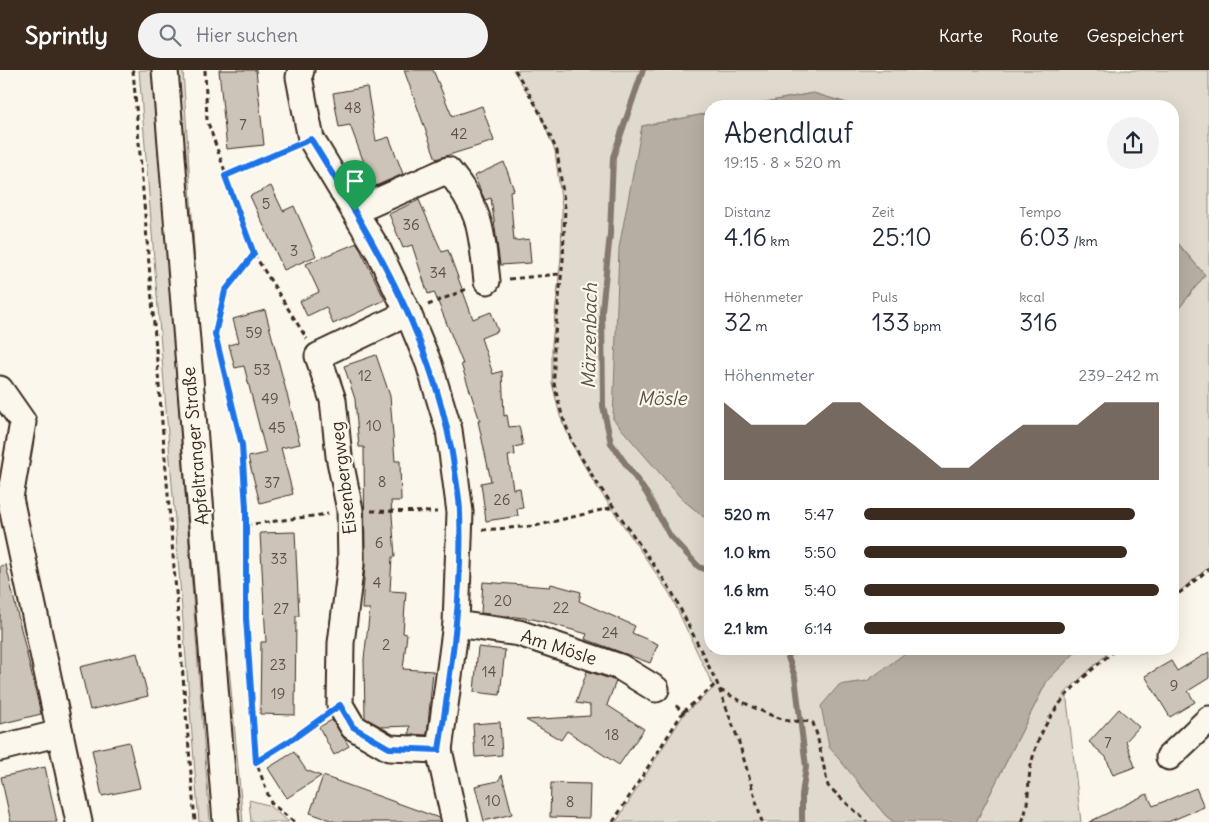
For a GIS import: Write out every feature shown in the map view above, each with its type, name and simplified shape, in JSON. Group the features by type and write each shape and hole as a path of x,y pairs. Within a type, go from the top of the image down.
{"street":[{"name":"Apfeltranger Straße","path":"165,70 226,822"},
{"path":"301,70 299,77 311,139 379,252 408,313 429,364 449,430 460,512 460,532 456,624 439,750 454,822"},
{"path":"355,211 448,170 465,190 480,221 486,281"},
{"path":"318,356 408,313"},
{"name":"Eisenbergweg","path":"318,356 333,400 339,456 350,510 351,564 341,643 340,705"},
{"path":"0,389 23,422 10,498 80,822"},
{"name":"Am Mösle","path":"456,624 519,633 620,667 656,689"},
{"path":"340,705 353,727 389,748 439,750"},
{"path":"1169,757 1209,719"},
{"path":"0,748 60,733"}],"path":[{"path":"133,70 195,822"},
{"path":"205,70 207,120 225,176 254,254 318,356"},
{"path":"515,70 537,107 557,151 565,208 564,260 554,344 554,383 562,415 573,444 671,590 717,683 738,739 762,822"},
{"path":"225,176 311,139"},
{"path":"254,254 225,291 215,334 242,445 246,508 248,645 256,762 270,803 294,822"},
{"path":"460,532 535,526 614,507"},
{"path":"1179,593 1209,569"},
{"path":"1022,822 1026,813 1029,776 1034,750 1049,716 1076,686 1110,655"},
{"path":"612,822 683,712 717,683"},
{"path":"656,689 683,712"},
{"path":"720,690 756,709 788,721 806,720 812,723 817,735 828,786 867,822"},
{"path":"256,762 340,705"}],"shaded area":[{"path":"139,70 153,70 210,822 199,822"},
{"path":"174,70 183,70 200,346 243,822 235,822"},
{"path":"513,70 1209,70 1209,567 1179,592 1179,308 1205,275 1179,244 1179,100 837,100 813,93 776,100 704,100 704,114 642,126 613,418 682,499 704,517 704,655 905,655 867,681 839,685 858,783 886,816 894,822 616,822 684,714 714,688 670,594 593,481 572,444 560,416 552,383 552,343 561,257 562,208 555,151 537,107"},
{"path":"1073,655 1106,655 1063,695 1067,700 1081,822 976,822 1047,681"},
{"path":"249,800 268,805 289,822 251,822"}],"water":[{"path":"813,93 837,100 776,100"},
{"name":"Mösle","path":"704,114 704,517 682,499 613,419 619,248 642,126"},
{"path":"1179,245 1205,275 1179,308"},
{"path":"903,655 1073,655 1047,681 976,822 894,822 886,816 829,747 821,706 839,685 867,681"}],"building":[{"path":"219,70 256,70 264,145 227,149"},
{"path":"404,70 433,70 452,116 482,106 494,141 436,159"},
{"path":"367,87 376,141 389,137 403,174 373,187 350,125 339,127 333,93"},
{"path":"504,162 514,190 510,191 514,241 529,239 531,263 500,265 491,198 485,200 474,176"},
{"path":"271,186 283,211 294,206 316,256 284,270 250,196"},
{"path":"419,200 442,252 448,250 473,319 491,312 498,331 481,338 493,374 502,371 504,416 507,415 509,427 519,426 523,445 514,447 515,455 508,456 513,489 520,488 523,508 517,509 518,516 486,521 481,483 491,481 478,421 480,421 461,364 463,364 434,292 428,294 412,245 403,248 389,214"},
{"path":"357,243 385,300 333,324 326,307 307,316 300,301 319,292 306,264"},
{"path":"265,310 300,444 281,448 293,494 260,503 248,457 266,453 244,366 235,368 229,345 239,342 233,319"},
{"path":"376,355 390,396 395,461 400,461 401,501 391,501 395,557 392,557 390,591 406,592 403,633 407,634 403,669 433,671 427,735 409,734 410,726 382,727 365,718 364,659 370,609 362,609 365,564 364,447 359,447 355,399 344,366"},
{"path":"295,532 299,616 296,616 295,715 260,714 261,642 266,642 260,533"},
{"path":"6,565 41,714 0,724 0,566"},
{"path":"483,582 550,587 551,584 581,592 579,601 635,626 632,633 658,644 650,663 585,639 587,634 533,619 481,613"},
{"path":"478,647 505,650 500,695 474,692"},
{"path":"1209,652 1209,678 1188,691 1195,702 1170,717 1145,676 1171,661 1177,671"},
{"path":"137,653 148,696 90,710 80,667"},
{"path":"587,671 616,681 607,705 644,729 619,765 567,731 561,740 526,720 590,716 590,705 576,703"},
{"path":"1119,709 1139,727 1126,741 1135,767 1113,775 1106,757 1089,742"},
{"path":"332,720 349,746 334,755 319,727"},
{"path":"500,722 502,755 475,757 473,724"},
{"path":"129,742 140,788 102,796 92,750"},
{"path":"294,752 306,770 321,776 287,798 268,768"},
{"path":"45,767 57,822 11,822 1,777"},
{"path":"502,775 512,814 484,821 475,786 498,781"},
{"path":"323,776 439,818 440,822 336,822 310,813"},
{"path":"551,783 590,784 589,818 550,817"},
{"path":"1196,788 1204,807 1168,822 1089,822 1147,794 1153,806"}],"waterway":[{"name":"Märzenbach","path":"643,70 613,157 610,234 602,311 603,406 611,443 647,494 670,536 699,567 704,569"},
{"name":"Märzenbach","path":"787,655 795,677 806,767 802,795 802,822"}],"route":[{"path":"311,139 355,211 379,252 408,313 429,364 449,430 460,512 460,532 456,624 439,750 389,748 353,727 340,705 256,762 246,618 246,508 242,445 215,334 225,291 254,254 225,176 311,139"}]}
